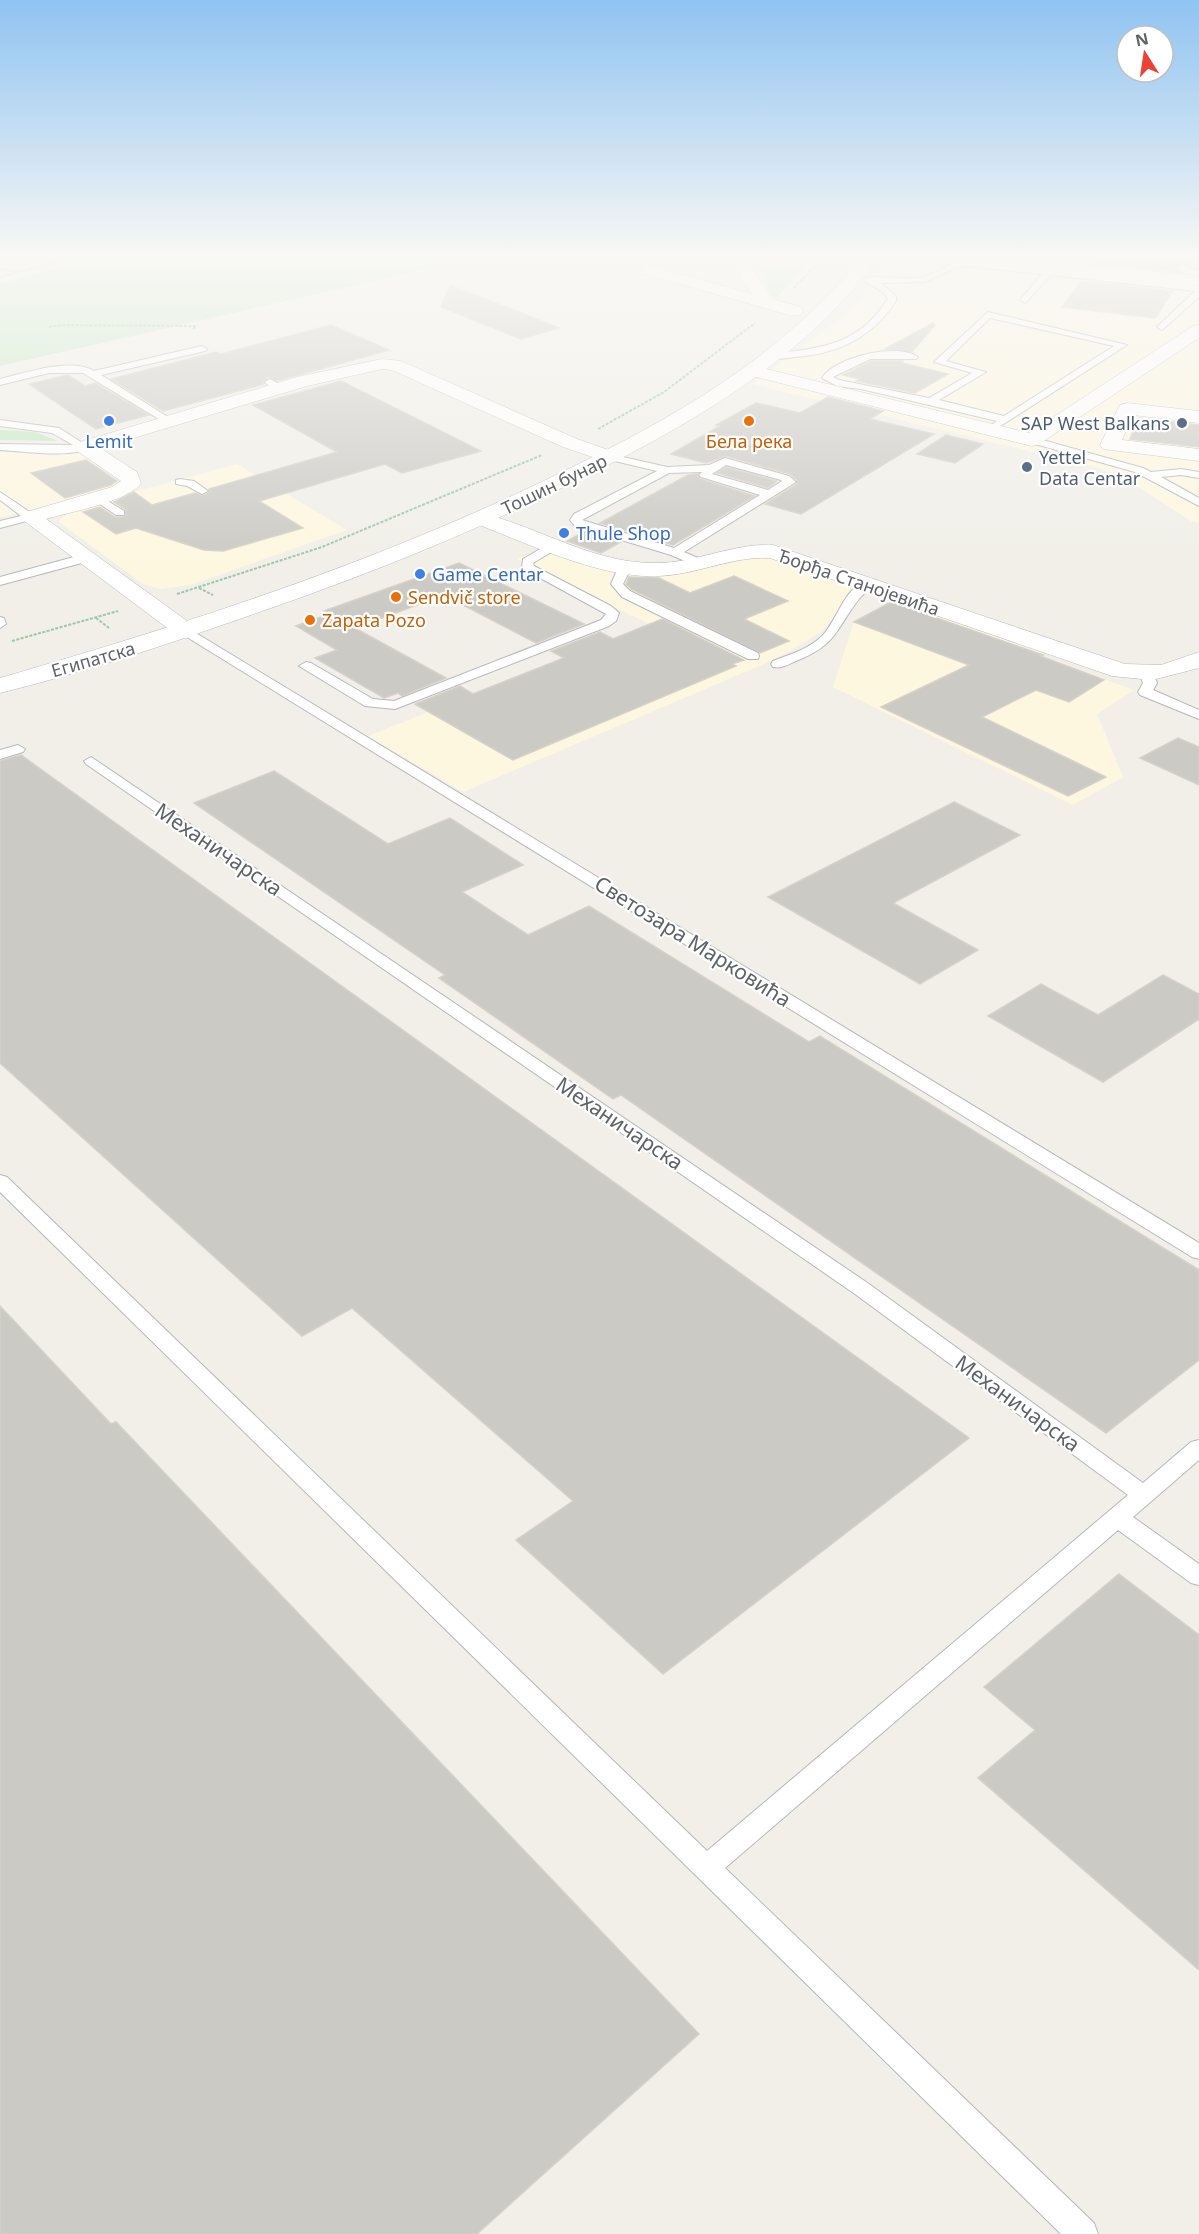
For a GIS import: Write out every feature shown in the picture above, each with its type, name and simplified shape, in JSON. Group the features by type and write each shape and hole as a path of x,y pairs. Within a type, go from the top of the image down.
{"street":[{"name":"Тошин бунар","path":"186,630 367,566 481,519 610,457 699,408 769,359"},
{"path":"754,371 999,424 1032,440 1155,359"},
{"name":"Тошин бунар","path":"84,447 275,386 367,365 391,364 587,450"},
{"name":"Тошин бунар","path":"166,617 399,534 493,496 587,450 704,382"},
{"path":"1108,452 1118,406 1199,417"},
{"path":"30,517 98,498 124,489 131,483 132,479 84,447"},
{"path":"1084,449 1199,455"},
{"path":"587,450 610,457"},
{"path":"30,517 186,630"},
{"name":"Ђорђа Станојевића","path":"481,519 625,568 655,570 702,564 748,552 766,551 1108,667 1147,674 1166,672 1199,659"},
{"name":"Египатска","path":"0,666 166,617"},
{"name":"Египатска","path":"0,686 186,630"}],"lane":[{"path":"94,374 158,359"},
{"path":"858,359 830,373 827,378 834,382 930,401 999,424 1100,359"},
{"path":"930,401 981,372 939,362 942,359"},
{"path":"0,382 58,369 79,369 94,374 168,421"},
{"path":"0,423 55,430 84,447"},
{"path":"1032,440 1108,452 1179,457"},
{"name":"Тошин бунар","path":"0,447 63,450 84,447"},
{"path":"1108,452 1199,503"},
{"path":"610,457 667,470 711,468 725,461 789,480 675,552"},
{"path":"711,468 705,476 770,494"},
{"path":"667,470 578,516 576,520 579,524 675,552 702,564"},
{"path":"1152,475 1181,472 1199,475"},
{"path":"180,482 190,483 202,491"},
{"path":"0,495 30,517"},
{"path":"98,498 120,513"},
{"path":"0,525 30,517"},
{"path":"306,666 370,703 395,705 605,623 612,618 613,613 607,609 528,568 527,562 554,545"},
{"path":"0,581 85,558"},
{"path":"625,568 617,584 626,594 753,656"},
{"path":"778,664 815,648 826,639 857,592 866,585"},
{"name":"Светозара Марковића","path":"186,630 1199,1252"},
{"path":"1147,674 1150,683 1145,692 1199,715"},
{"path":"0,755 18,748"},
{"name":"Механичарска","path":"91,761 862,1288 1144,1495"},
{"path":"0,1181 1083,2234"},
{"path":"706,1868 1199,1448"},
{"path":"1117,1518 1199,1576"}],"path":[{"path":"11,641 95,618"}],"shaded area":[{"path":"785,359 1199,359 1199,523 1191,521 1132,483 1099,468 752,384"},
{"path":"0,452 81,453 120,484 111,490 0,518"},
{"path":"237,464 347,530 190,585 161,589 143,584 59,522 60,518 68,514 111,498"},
{"path":"552,544 634,569 753,551 856,586 823,631 778,658 463,792 368,736 649,624 517,559"},
{"path":"895,600 1044,654 1041,657 1134,690 1097,714 1123,777 1073,805 833,687 854,622"}],"green space":[{"path":"0,359 30,359 0,366"},
{"path":"0,430 35,432 58,441 0,440"}],"building":[{"path":"188,359 356,359 277,381 269,377 263,382 264,384 163,411 111,379"},
{"path":"871,361 903,361 902,363 948,374 915,393 856,381 860,379 843,375"},
{"path":"68,375 85,386 95,383 149,415 96,429 29,384"},
{"path":"341,381 481,451 402,473 385,464 259,501 303,528 223,551 204,550 136,528 116,534 83,512 100,507 115,517 124,517 125,509 114,502 134,492 152,505 195,493 203,496 210,492 209,489 337,452 253,405"},
{"path":"828,397 883,411 870,419 934,434 801,514 765,504 797,484 797,480 790,474 726,456 706,463 671,454 756,403 800,413"},
{"path":"1138,418 1199,425 1199,447 1130,439"},
{"path":"946,435 983,444 955,463 917,454"},
{"path":"86,460 117,481 111,485 65,498 31,473"},
{"path":"726,467 777,481 768,488 717,473"},
{"path":"697,474 700,479 755,496 673,545 600,523 688,475"},
{"path":"585,531 621,542 601,553 567,541"},
{"path":"459,563 584,624 536,643 444,595 355,628 324,611"},
{"path":"734,576 788,601 744,619 789,641 760,653 631,589 626,584 629,577 659,578 690,593"},
{"path":"891,602 1043,655 1040,656 1104,680 1069,702 1036,690 982,717 1106,777 1068,796 881,707 969,665 854,622"},
{"path":"329,614 446,678 402,696 398,693 384,698 315,658 337,650 296,626"},
{"path":"662,619 744,660 732,664 736,666 513,760 415,704 460,686 473,694 564,658 551,651 600,632 613,639"},
{"path":"1178,738 1199,747 1199,785 1140,758"},
{"path":"21,755 969,1438 663,1674 516,1540 573,1501 352,1308 302,1336 0,1063 0,761"},
{"path":"274,771 388,844 450,818 523,865 462,892 528,935 589,906 809,1042 820,1036 1199,1270 1199,1360 1106,1433 621,1095 613,1099 439,978 445,975 194,803"},
{"path":"954,802 1020,835 893,903 978,950 920,984 768,897"},
{"path":"1163,975 1199,994 1199,1019 1103,1082 988,1016 1041,984 1098,1015"},
{"path":"0,1306 111,1424 116,1422 699,2034 477,2234 0,2234"},
{"path":"1119,1574 1199,1635 1199,1970 978,1778 1035,1730 984,1687"}],"place":[{"name":"Lemit","path":"109,421"},
{"name":"Бела река","path":"749,421"},
{"name":"SAP West Balkans","path":"1182,423"},
{"name":"Yettel Data Centar","path":"1027,467"},
{"name":"Thule Shop","path":"564,533"},
{"name":"Game Centar","path":"420,574"},
{"name":"Sendvič store","path":"396,597"},
{"name":"Zapata Pozo","path":"310,620"}]}
